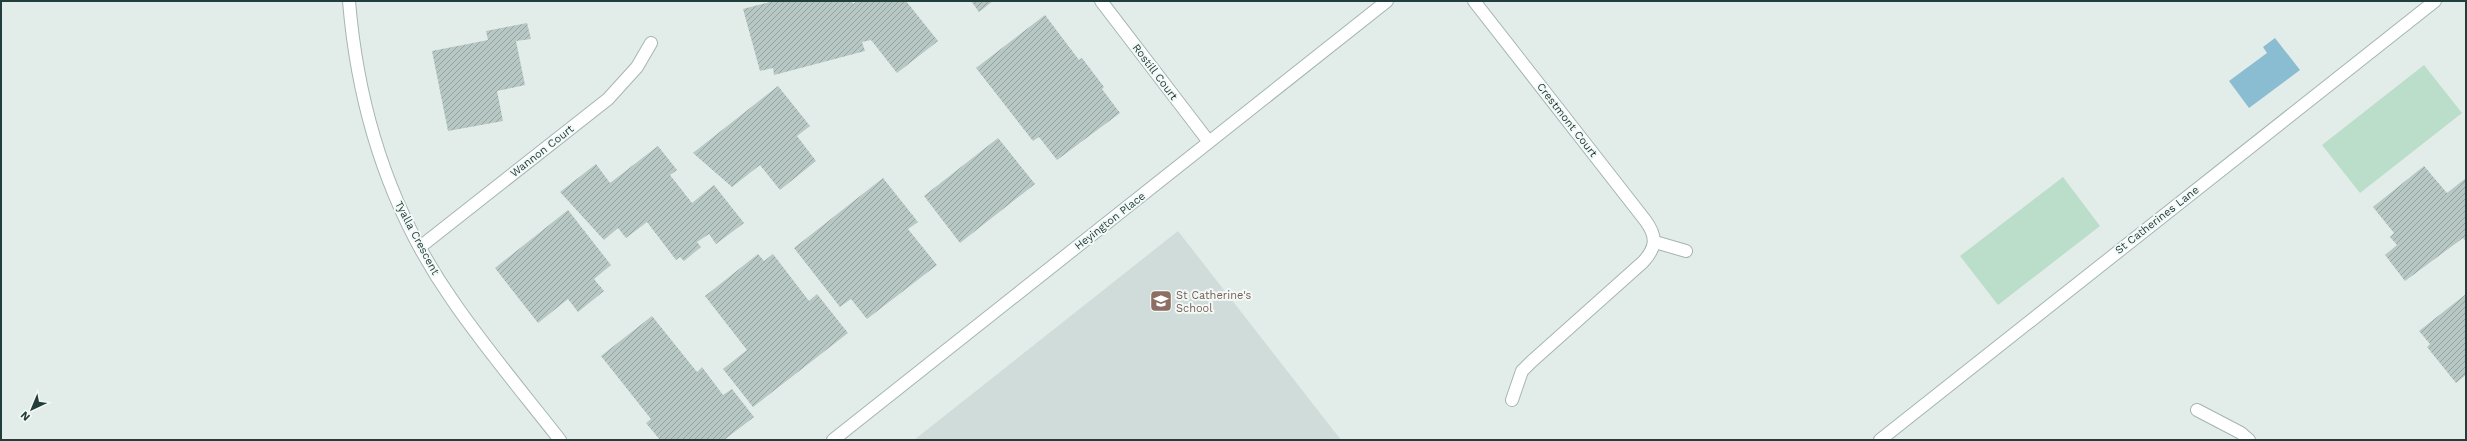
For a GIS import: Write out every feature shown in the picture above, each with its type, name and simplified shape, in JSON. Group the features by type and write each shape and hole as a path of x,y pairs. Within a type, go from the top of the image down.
{"street":[{"name":"Tyalla Crescent","path":"349,1 352,36 362,97 381,163 397,202 420,247 452,300 560,440"},
{"name":"Rostill Court","path":"1101,1 1209,142"},
{"name":"Heyington Place","path":"833,440 1387,1"},
{"name":"Crestmont Court","path":"1474,1 1654,231 1655,242"},
{"name":"St Catherines Lane","path":"1880,440 2435,1"},
{"name":"Wannon Court","path":"420,247 608,98 633,72 651,43"},
{"path":"1512,400 1522,371 1643,262 1651,253 1655,242 1686,251"},
{"path":"2197,410 2241,432 2249,440"}],"shaded area":[{"name":"St Catherine's School","path":"1178,231 1341,440 914,440"}],"green space":[{"path":"2424,65 2462,113 2360,193 2322,145"},
{"path":"2063,177 2100,226 1998,305 1960,256"}],"water":[{"path":"2275,38 2300,70 2249,108 2229,81 2267,53 2263,47"}],"building":[{"path":"774,1 852,1 853,4 857,1 906,1 938,41 897,73 871,40 862,42 865,51 774,75 773,68 760,71 743,9"},
{"path":"971,1 993,1 979,12"},
{"path":"1045,15 1079,60 1082,58 1104,87 1102,89 1120,113 1057,160 1039,137 1033,141 976,68"},
{"path":"527,23 531,39 516,41 525,85 497,91 503,121 448,131 432,51 488,40 486,31"},
{"path":"778,86 810,126 797,136 816,161 780,190 760,165 732,187 693,153"},
{"path":"998,138 1035,184 960,243 924,196"},
{"path":"658,146 677,170 670,175 692,203 714,185 744,223 716,244 709,234 697,242 701,247 684,261 680,257 676,260 647,222 626,238 618,228 604,240 560,192 596,164 610,183"},
{"path":"2424,166 2447,193 2466,178 2466,242 2463,238 2405,281 2385,255 2397,245 2390,237 2394,233 2373,207"},
{"path":"883,178 918,222 908,229 937,265 867,319 851,299 840,307 794,248"},
{"path":"568,210 611,265 594,279 604,291 578,312 568,299 538,323 495,268"},
{"path":"758,254 764,261 773,254 809,301 817,294 848,333 753,407 723,369 747,350 705,296"},
{"path":"2466,294 2466,375 2456,383 2427,347 2430,344 2419,331"},
{"path":"652,316 697,372 702,367 723,395 732,389 754,417 724,440 660,440 646,423 651,419 601,356"}],"place":[{"name":"St Catherine's School","path":"1161,301"}]}
